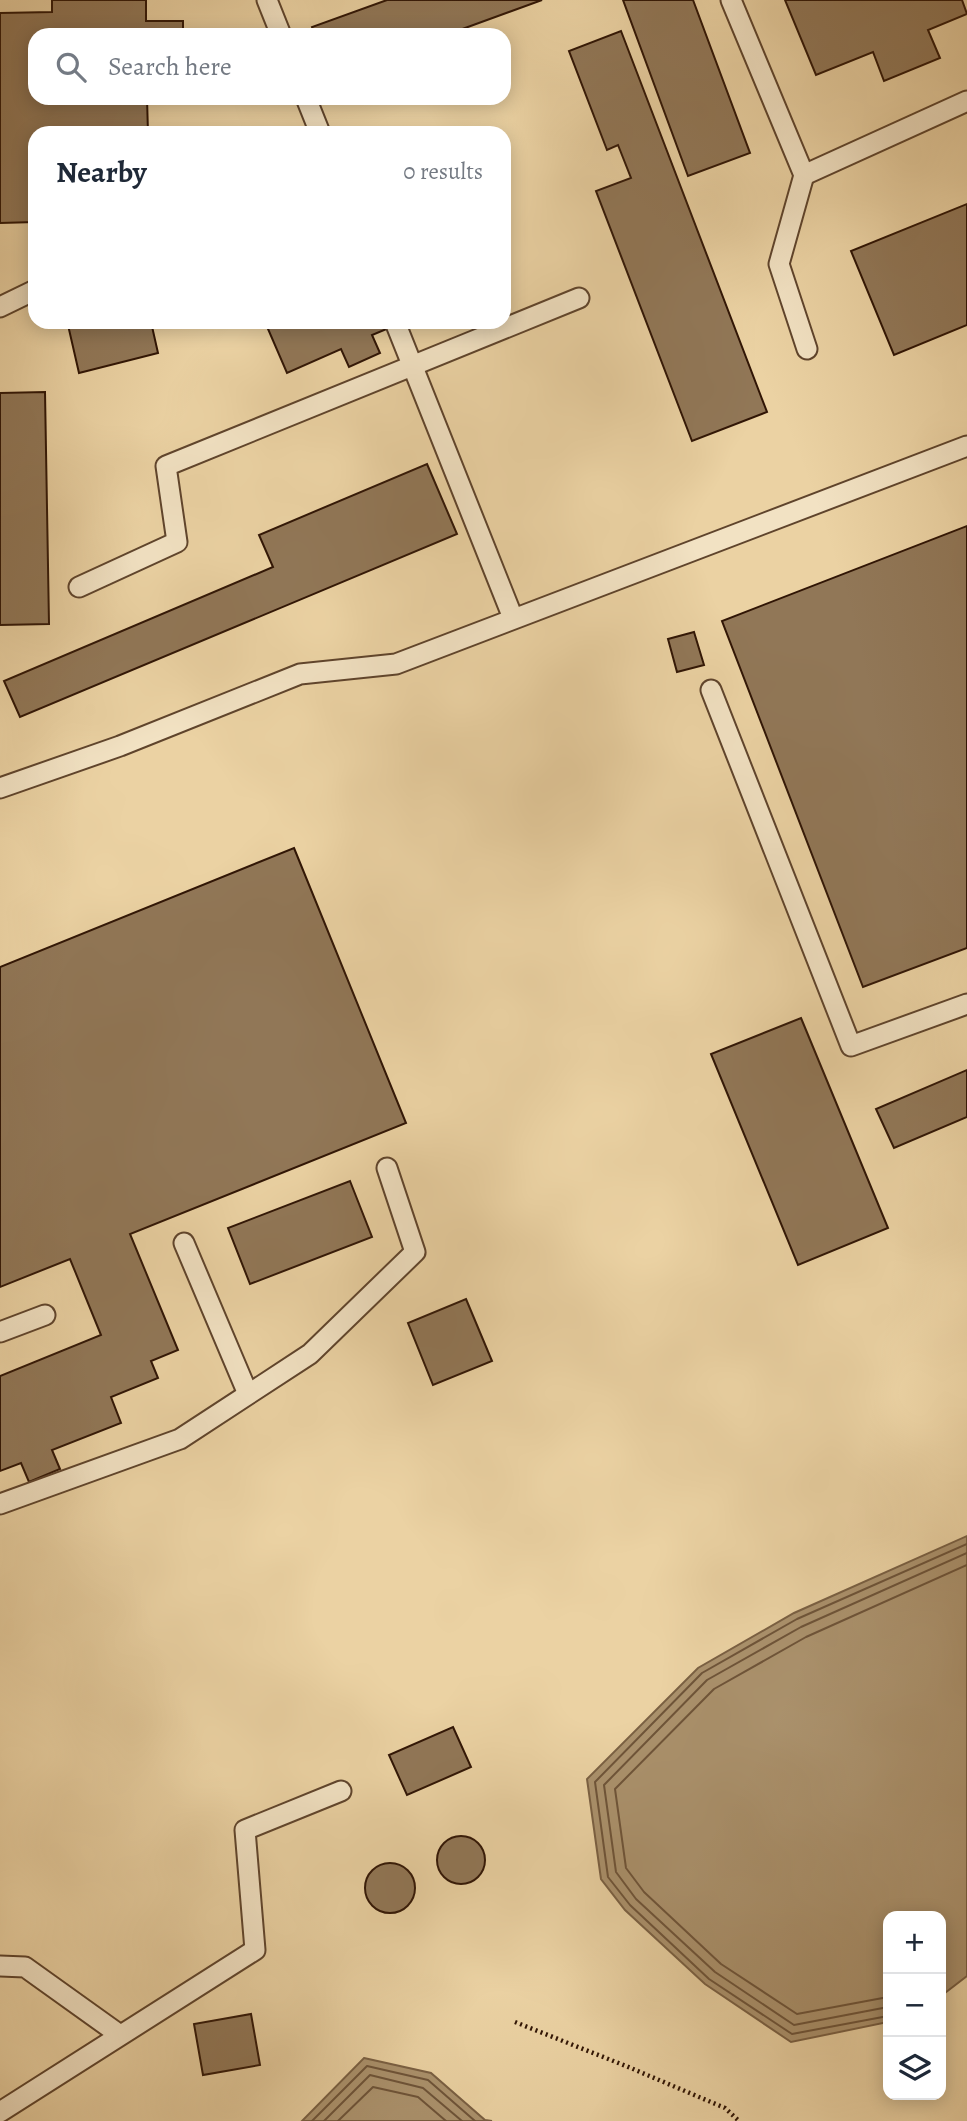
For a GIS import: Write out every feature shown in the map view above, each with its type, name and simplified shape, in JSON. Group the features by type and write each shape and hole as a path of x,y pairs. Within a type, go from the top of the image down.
{"lane":[{"path":"267,0 278,28"},
{"path":"731,0 804,175 779,264 807,349"},
{"path":"804,175 967,101"},
{"path":"309,105 317,126"},
{"path":"0,307 28,293"},
{"path":"511,325 579,298"},
{"path":"398,329 513,618"},
{"path":"79,587 177,542 166,466 501,329"},
{"path":"0,788 120,746 300,674 396,664 967,446"},
{"path":"711,690 851,1046 967,1004"},
{"path":"0,1504 180,1439 310,1354 415,1252 387,1168"},
{"path":"184,1243 248,1394"},
{"path":"0,1332 45,1315"},
{"path":"0,2112 255,1950 245,1830 341,1791"},
{"path":"0,1966 25,1967 120,2035"}],"path":[{"path":"515,2022 724,2108 739,2121"}],"water":[{"path":"967,1536 967,1976 946,1992 946,1911 883,1911 883,2023 791,2042 705,1984 625,1910 601,1879 587,1779 698,1668 794,1613"},
{"path":"364,2058 431,2073 485,2120 492,2121 302,2121"}],"building":[{"path":"52,0 146,0 146,21 183,21 183,28 28,28 28,105 147,105 148,126 28,126 28,222 0,223 0,13 52,12"},
{"path":"387,0 542,0 465,28 312,27"},
{"path":"623,0 693,0 750,153 688,176"},
{"path":"785,0 962,0 967,14 928,30 940,58 884,81 873,52 816,75"},
{"path":"621,31 767,412 692,441 596,191 631,178 618,145 607,150 569,51"},
{"path":"967,204 967,325 894,355 851,251"},
{"path":"69,329 153,329 158,353 79,373"},
{"path":"268,329 387,329 372,335 380,353 349,367 341,349 287,373"},
{"path":"45,392 49,624 0,625 0,393"},
{"path":"427,464 457,534 20,717 4,681 273,567 259,535"},
{"path":"967,526 967,948 863,987 722,621"},
{"path":"694,632 704,665 677,672 668,639"},
{"path":"294,848 406,1123 130,1234 178,1350 151,1361 158,1378 111,1397 121,1423 52,1450 60,1469 29,1482 21,1463 0,1471 0,1376 101,1335 70,1259 0,1287 0,967"},
{"path":"801,1018 888,1228 798,1265 711,1054"},
{"path":"967,1070 967,1117 894,1148 876,1109"},
{"path":"350,1181 372,1237 250,1284 228,1228"},
{"path":"466,1299 492,1361 433,1385 408,1323"},
{"path":"453,1727 471,1767 407,1795 389,1755"},
{"path":"461,1836 478,1843 485,1860 478,1877 461,1884 444,1877 437,1860 444,1843"},
{"path":"390,1863 408,1870 415,1888 408,1906 390,1913 372,1906 365,1888 372,1870"},
{"path":"251,2014 260,2065 203,2075 194,2024"}]}
